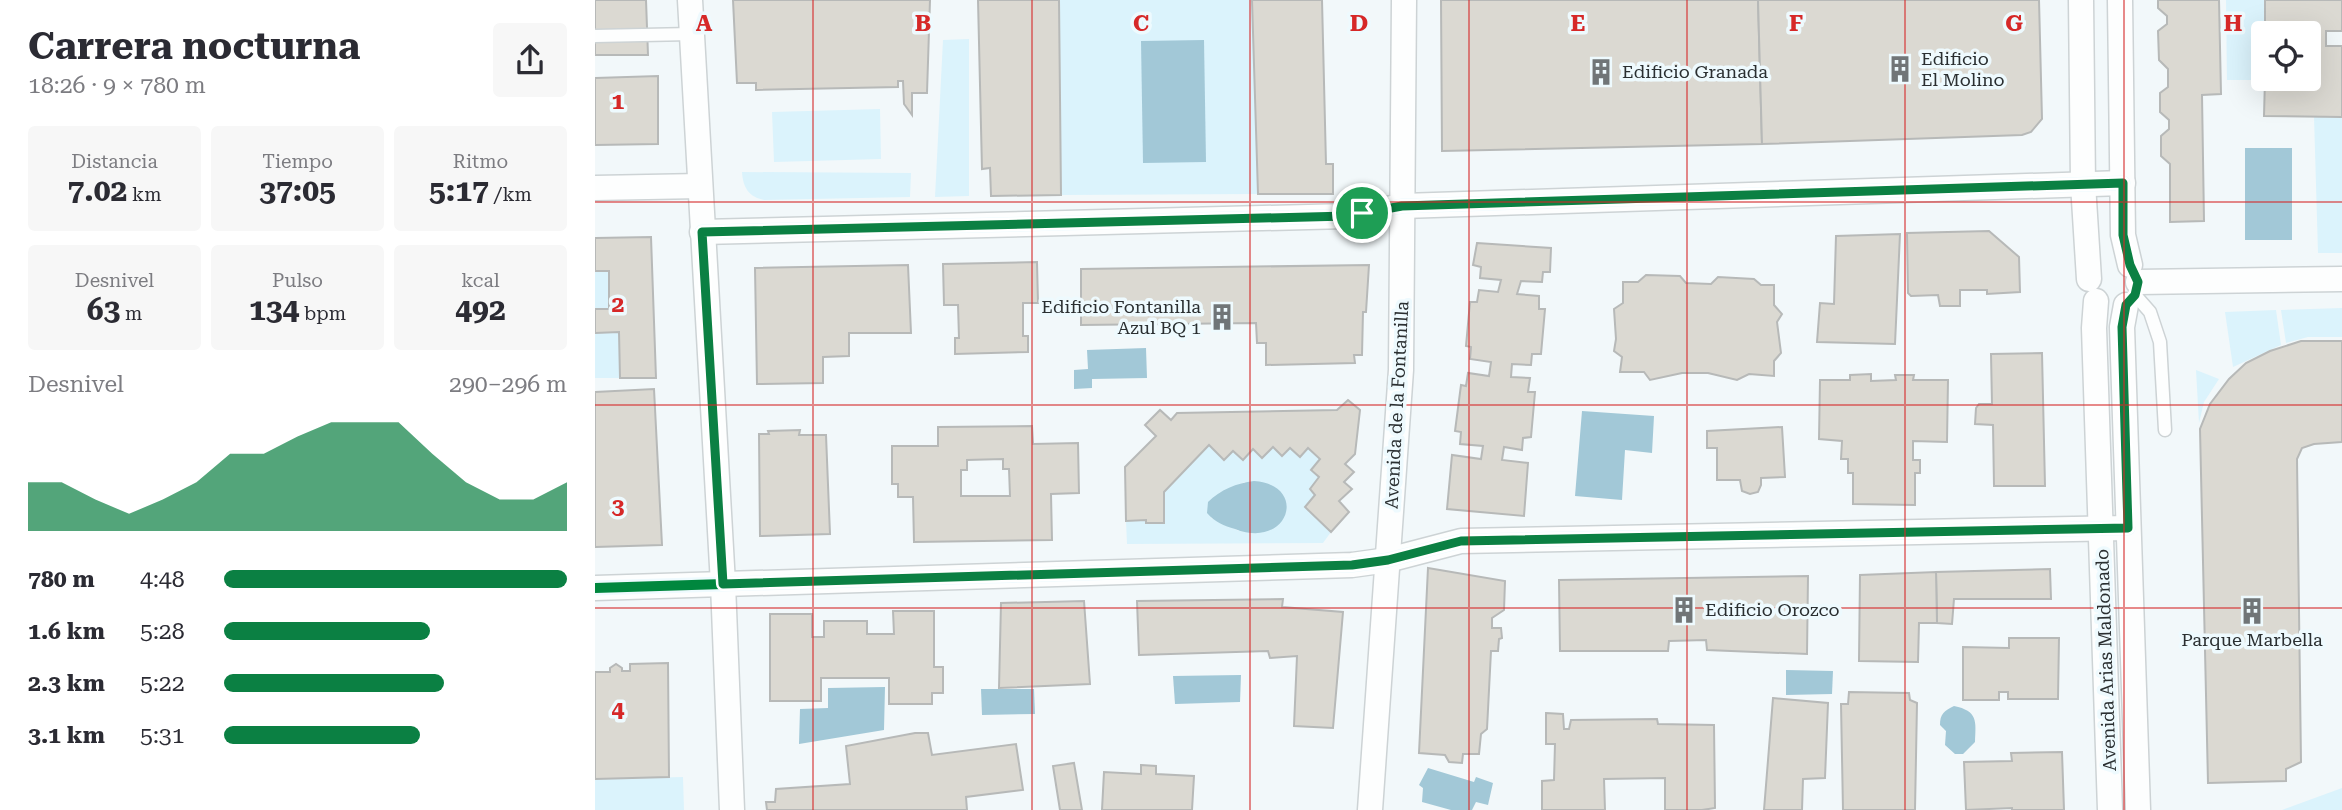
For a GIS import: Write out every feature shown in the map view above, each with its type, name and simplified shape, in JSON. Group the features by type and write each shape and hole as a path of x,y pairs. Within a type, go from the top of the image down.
{"street":[{"path":"690,0 723,584 732,810"},
{"name":"Avenida de la Fontanilla","path":"1370,810 1401,370 1404,0"},
{"name":"Avenida Arias Maldonado","path":"2081,0 2083,184 2093,290 2102,529 2107,805"},
{"name":"Avenida Arias Maldonado","path":"2120,0 2123,235 2132,287 2122,327 2138,810"},
{"path":"702,232 1347,216 1402,206 2123,183"},
{"path":"595,188 700,186"},
{"path":"2132,287 2117,259 2102,261 2092,272 2093,290 2110,308 2132,287 2342,279"},
{"path":"595,588 1352,565 1388,560 1461,541 2128,528"}],"lane":[{"path":"595,36 691,34"},
{"path":"2132,287 2157,326 2165,430"}],"shaded area":[{"path":"1059,0 1252,0 1258,194 1061,195"},
{"path":"2226,0 2265,0 2265,21 2251,21 2251,80 2227,80"},
{"path":"969,39 969,196 935,197 943,40"},
{"path":"1204,40 1206,162 1143,163 1141,41"},
{"path":"880,109 881,159 774,162 772,112"},
{"path":"2314,117 2342,117 2342,253 2318,253"},
{"path":"2245,148 2292,148 2292,240 2245,240"},
{"path":"742,172 911,173 910,197 764,200 754,197 748,191"},
{"path":"595,271 609,271 609,309 595,309"},
{"path":"2342,308 2342,337 2308,337 2286,343 2281,310"},
{"path":"2276,310 2281,345 2233,367 2225,312"},
{"path":"619,332 620,378 595,378 595,333"},
{"path":"1146,348 1147,378 1092,379 1092,388 1074,389 1074,370 1088,369 1087,350"},
{"path":"2196,370 2219,379 2204,402 2199,423"},
{"path":"1582,411 1654,416 1652,453 1625,450 1622,500 1575,496"},
{"path":"1209,445 1224,460 1233,451 1243,459 1253,449 1273,447 1282,456 1290,448 1308,448 1320,459 1311,470 1319,477 1310,489 1315,495 1305,507 1331,532 1323,543 1127,544 1126,521 1164,523 1164,492","holes":["1245,482 1239,531 1211,518 1219,493"]},
{"path":"1254,481 1271,485 1282,493 1286,503 1285,514 1279,524 1268,531 1254,533 1223,525 1207,513 1208,502 1218,494 1235,485"},
{"path":"1786,670 1833,671 1832,694 1786,695"},
{"path":"1241,675 1240,702 1175,704 1173,676"},
{"path":"885,687 884,730 799,744 800,709 828,708 828,688"},
{"path":"981,689 1034,689 1035,714 982,715"},
{"path":"1954,706 1968,711 1975,723 1975,742 1963,754 1955,754 1945,745 1946,731 1940,725 1943,713"},
{"path":"1428,768 1474,782 1476,777 1493,783 1488,805 1476,802 1472,810 1451,810 1422,802 1423,788 1419,785"},
{"path":"683,777 684,810 595,810 595,779"},
{"path":"2342,788 2342,810 2282,810"}],"building":[{"path":"595,0 646,0 648,55 595,55"},
{"path":"733,0 930,0 927,93 912,93 912,115 904,104 903,81 898,81 898,87 756,90 756,83 737,83"},
{"path":"978,0 1059,0 1061,195 991,196 990,168 982,169"},
{"path":"1252,0 1322,0 1326,164 1333,164 1333,194 1258,194"},
{"name":"Edificio Granada","path":"1441,0 1758,0 1762,144 1442,151"},
{"name":"Edificio El Molino","path":"1758,0 2039,0 2042,119 2031,132 2022,135 1762,144"},
{"path":"2158,0 2219,0 2221,94 2202,95 2204,221 2170,222 2170,164 2161,156 2161,136 2169,129 2169,120 2160,112 2160,93 2168,87 2168,69 2159,60 2158,31 2167,24 2167,16 2158,8"},
{"path":"2265,0 2342,0 2342,31 2326,31 2326,46 2342,46 2342,117 2264,116 2265,91 2321,91 2321,21 2265,21"},
{"path":"658,76 658,144 595,145 595,78"},
{"path":"1989,231 2019,257 2020,292 1987,294 1987,290 1960,290 1960,306 1940,306 1938,295 1911,296 1908,293 1907,233"},
{"path":"1900,234 1895,344 1817,342 1820,303 1834,304 1836,236"},
{"path":"651,237 656,378 620,378 619,332 595,333 595,309 609,309 609,271 595,271 595,238"},
{"path":"1477,243 1551,248 1550,272 1543,272 1542,282 1521,281 1517,294 1539,296 1539,309 1545,309 1541,354 1532,354 1531,365 1512,364 1511,377 1530,378 1528,392 1535,392 1531,437 1523,438 1522,450 1504,447 1502,460 1528,463 1524,516 1447,509 1452,455 1481,459 1483,446 1460,444 1461,432 1455,431 1461,385 1466,386 1468,373 1489,376 1491,362 1470,359 1471,347 1466,346 1470,302 1477,302 1479,290 1498,292 1501,280 1480,278 1481,267 1473,265"},
{"path":"1037,262 1038,303 1023,303 1023,336 1028,336 1028,352 955,354 955,338 959,338 958,305 944,305 943,264"},
{"path":"908,265 911,333 849,333 849,356 823,357 823,383 757,384 755,268"},
{"name":"Edificio Fontanilla Azul BQ 1","path":"1369,265 1366,312 1363,312 1362,355 1354,355 1355,363 1266,365 1266,343 1257,343 1256,323 1081,325 1081,269"},
{"path":"1646,275 1680,276 1686,283 1711,284 1718,277 1754,279 1761,285 1774,285 1774,305 1782,314 1777,322 1781,353 1774,361 1774,376 1749,374 1737,380 1708,373 1682,373 1650,380 1644,372 1620,372 1622,357 1614,351 1614,309 1623,303 1623,282 1638,282"},
{"name":"Parque Marbella","path":"2301,341 2342,341 2342,442 2314,444 2302,448 2297,459 2301,762 2286,769 2286,781 2208,783 2200,429 2210,404 2229,379 2246,363 2270,351"},
{"path":"2042,353 2045,486 1994,486 1993,425 1975,424 1976,408 1979,404 1992,404 1991,354"},
{"path":"1871,374 1871,381 1896,380 1895,375 1914,375 1913,380 1948,380 1947,442 1913,441 1913,460 1920,460 1920,473 1915,473 1915,505 1853,504 1853,473 1848,473 1848,459 1841,459 1842,441 1819,439 1820,380 1850,380 1850,375"},
{"path":"654,389 662,545 595,547 595,392"},
{"path":"1348,400 1360,410 1355,454 1345,464 1354,472 1344,482 1352,489 1339,501 1349,512 1331,532 1305,507 1315,495 1310,489 1319,477 1311,470 1320,459 1308,448 1300,457 1290,448 1282,456 1273,447 1262,458 1253,449 1243,460 1233,451 1224,460 1209,445 1164,492 1164,523 1126,521 1125,467 1156,436 1145,425 1160,410 1171,420 1177,413 1337,410"},
{"path":"1032,426 1033,444 1078,443 1079,493 1051,494 1052,540 914,542 913,497 898,497 898,484 892,484 892,446 938,446 938,427","holes":["1003,459 1003,469 1009,469 1010,496 961,496 961,470 967,470 967,460"]},
{"path":"1782,427 1785,477 1761,478 1758,492 1750,494 1742,491 1740,480 1717,480 1717,448 1707,448 1707,431"},
{"path":"800,430 799,435 826,435 830,534 760,536 759,434 769,434 768,431"},
{"path":"1428,568 1505,581 1504,610 1492,618 1492,628 1501,628 1502,638 1499,639 1498,651 1491,651 1487,729 1481,734 1479,754 1463,754 1462,763 1449,762 1445,755 1419,753"},
{"path":"2050,569 2051,599 1954,599 1952,624 1937,623 1936,572"},
{"path":"1936,572 1937,623 1919,623 1918,662 1859,661 1860,575"},
{"name":"Edificio Orozco","path":"1808,576 1807,654 1707,650 1706,640 1669,641 1668,651 1560,651 1559,580"},
{"path":"1283,599 1282,607 1343,612 1333,728 1294,726 1297,656 1270,658 1268,651 1139,655 1137,601"},
{"path":"1084,601 1090,684 999,688 1001,603"},
{"path":"893,611 934,611 934,667 943,667 943,693 932,693 932,704 889,704 889,678 821,678 821,701 770,701 770,614 812,614 812,637 824,637 824,621 867,621 867,634 894,634"},
{"path":"2009,638 2059,638 2058,699 2008,699 2008,692 1999,692 1999,700 1963,700 1963,647 2009,648"},
{"path":"668,663 669,777 595,779 595,672 610,672 610,668 616,664 622,671 630,671 630,664"},
{"path":"1849,692 1909,693 1910,700 1917,703 1915,810 1843,810 1841,704 1848,704"},
{"path":"1773,698 1828,703 1825,778 1803,779 1802,810 1764,810"},
{"path":"1546,713 1563,714 1564,729 1569,729 1571,720 1657,719 1658,724 1714,725 1715,808 1665,810 1665,778 1604,779 1605,810 1542,810 1542,781 1554,780 1555,744 1546,744"},
{"path":"928,733 932,755 1016,744 1023,790 966,797 967,810 767,810 766,802 775,802 776,789 850,784 846,746"},
{"path":"2062,752 2064,810 1966,810 1964,762 2012,761 2011,753"},
{"path":"1074,763 1082,810 1060,810 1053,766"},
{"path":"1141,765 1156,766 1156,774 1194,776 1192,810 1102,810 1104,772 1141,774"}],"cycle path":[{"path":"702,232 1347,216 1403,206 2123,183"},
{"path":"595,588 1352,565 1388,560 1461,541 2128,528"}],"place":[{"name":"Edificio El Molino","path":"1900,69"},
{"name":"Edificio Granada","path":"1601,72"},
{"name":"Edificio Fontanilla Azul BQ 1","path":"1222,317"},
{"name":"Edificio Orozco","path":"1684,610"},
{"name":"Parque Marbella","path":"2252,611"}],"route":[{"path":"2123,183 2123,235 2130,265 2138,282 2135,295 2126,305 2122,327 2128,528 1461,541 1388,560 1352,565 723,584 702,232 1347,216 1362,213 1402,206 2123,183"}]}
